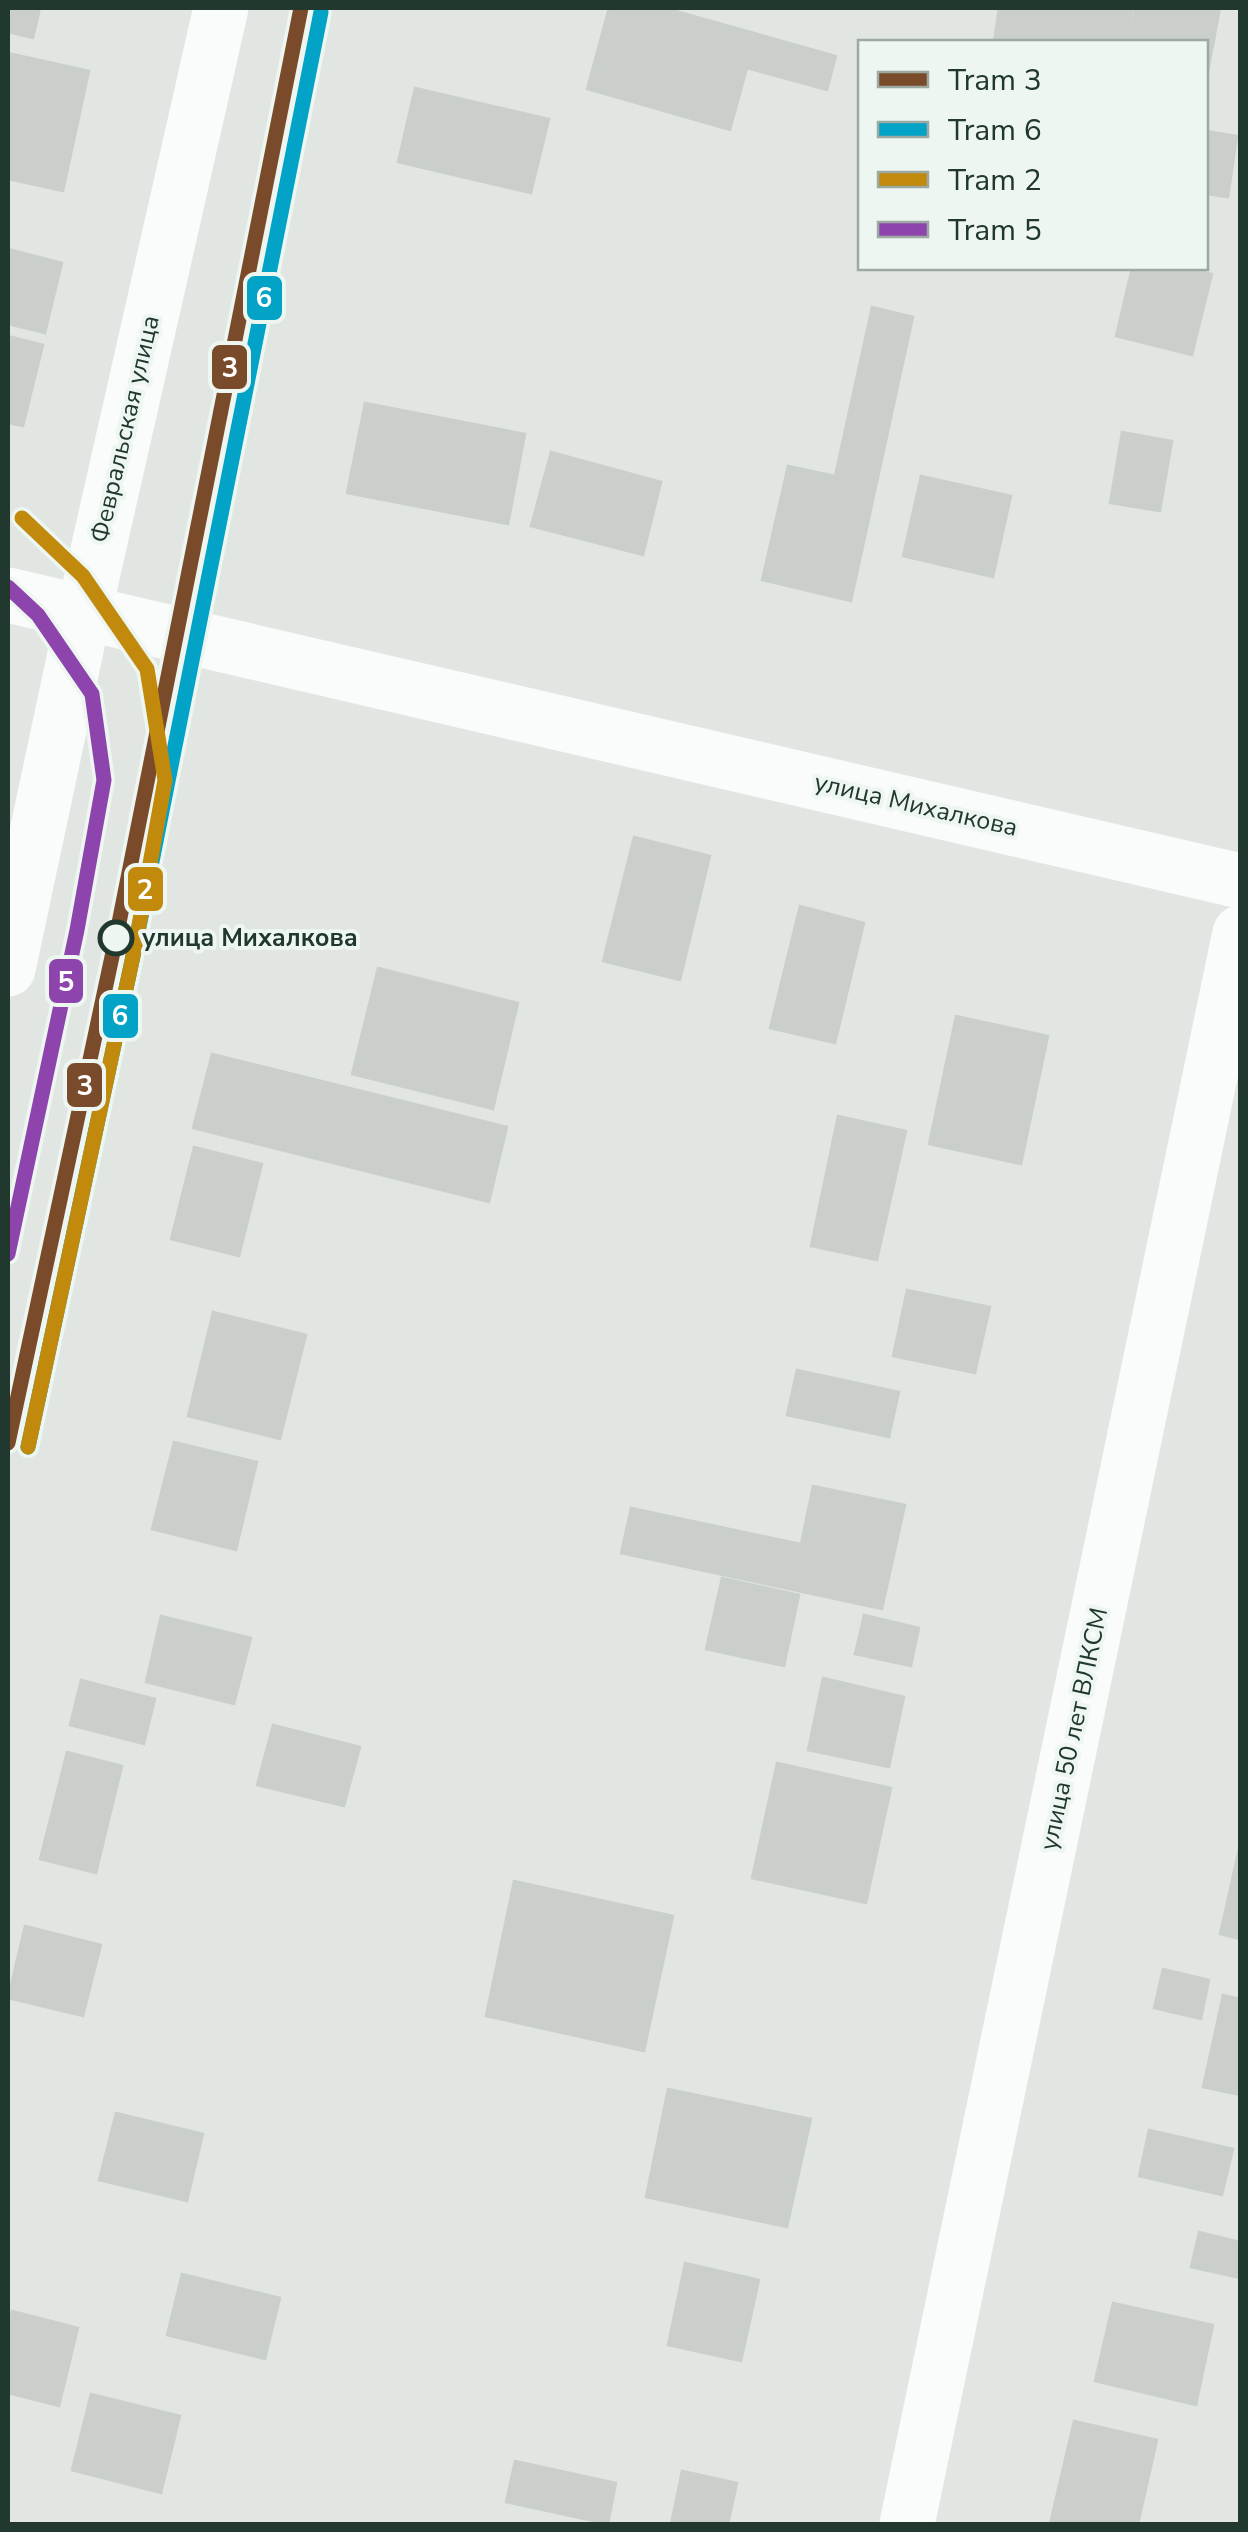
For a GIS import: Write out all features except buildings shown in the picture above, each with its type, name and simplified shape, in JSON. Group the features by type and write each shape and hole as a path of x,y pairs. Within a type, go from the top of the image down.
{"street":[{"name":"Февральская улица","path":"8,969 84,612 221,8"},
{"name":"улица Михалкова","path":"8,595 1240,881"},
{"name":"улица 50 лет ВЛКСМ","path":"907,2524 1240,934"}],"tram line":[{"name":"3","path":"8,1443 116,938 301,8"},
{"name":"6","path":"28,1447 136,942 321,12"},
{"name":"2","path":"22,518 83,576 147,669 165,780 136,942 28,1447"},
{"name":"5","path":"8,587 38,615 92,694 104,780 77,930 8,1254"}],"place":[{"name":"улица Михалкова","path":"116,938"}]}
